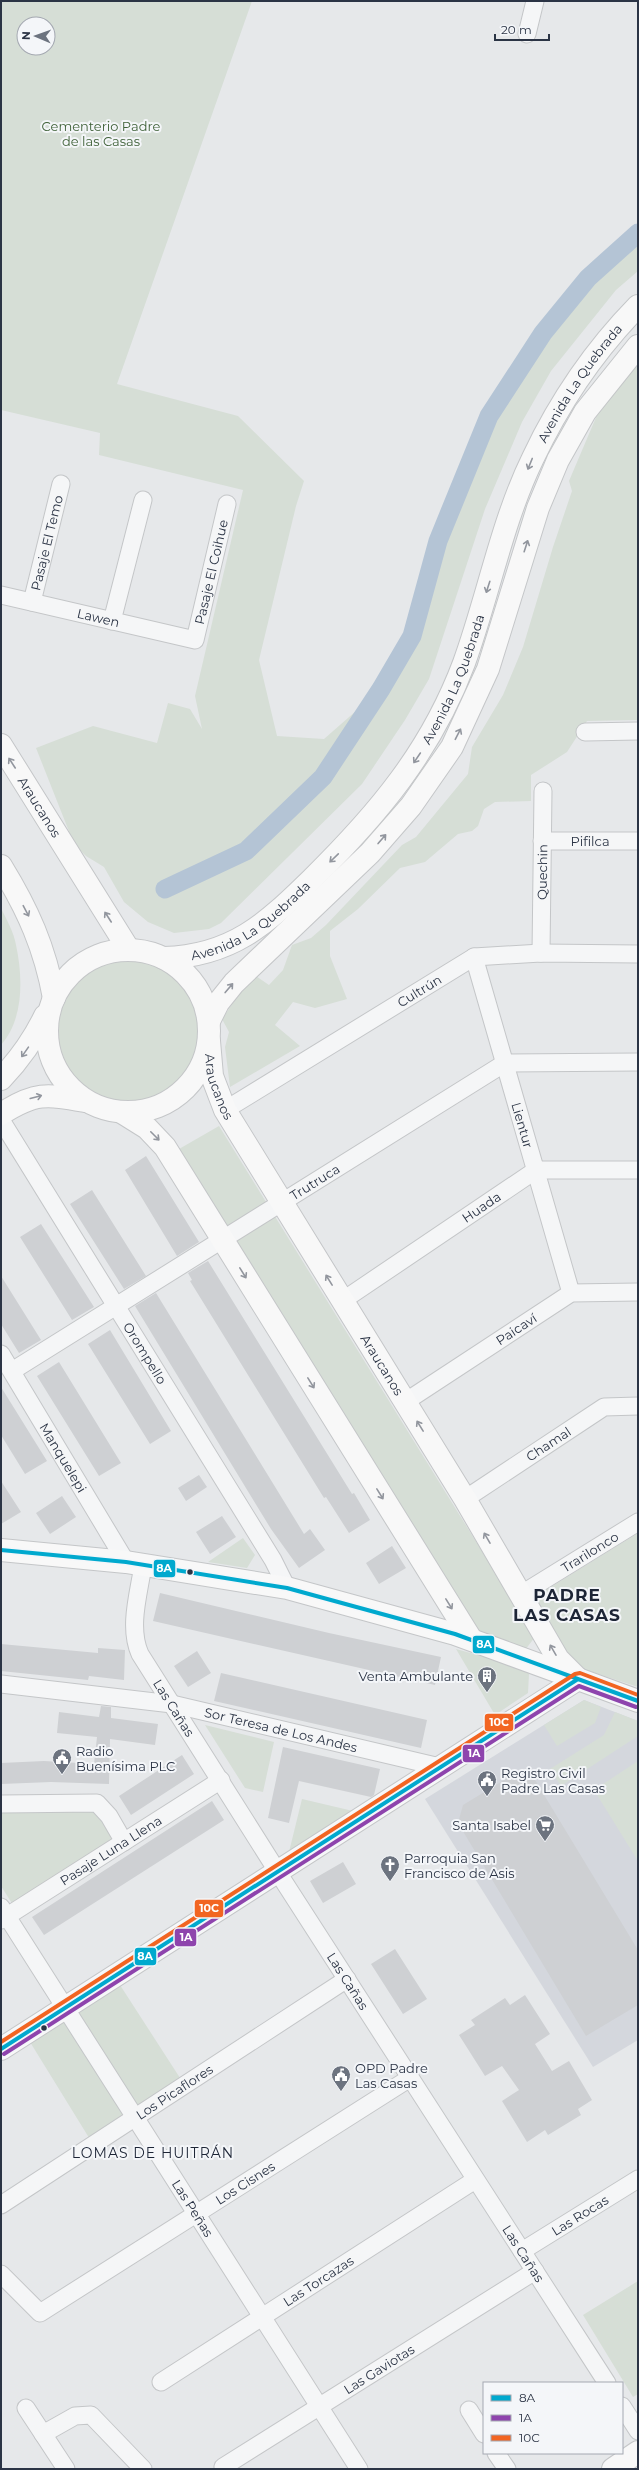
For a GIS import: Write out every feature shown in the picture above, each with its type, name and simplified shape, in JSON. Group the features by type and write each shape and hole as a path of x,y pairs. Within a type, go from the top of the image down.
{"main road":[{"name":"Avenida La Quebrada","path":"164,958 184,958 211,951 240,940 277,914 355,837 399,784 419,756 441,718 461,670 531,460 575,381 602,346 638,306"},
{"name":"Avenida La Quebrada","path":"123,1113 134,1113 160,1106 182,1092 199,1071 218,1003 234,983 370,853 411,806 452,747 488,669 538,508 558,460 585,412 638,346"},
{"name":"Araucanos","path":"1,745 129,950"},
{"path":"1,866 34,927 48,963 52,1002 46,1032 51,1060 64,1082 87,1102"},
{"path":"1,1079 19,1060 34,1039 63,982 82,964 106,952 129,950 145,951 164,958"},
{"name":"Araucanos","path":"164,958 181,969 190,979 201,997 209,1031 212,1076 225,1110 465,1499 558,1659 578,1679"},
{"path":"1,1114 31,1098 45,1094 87,1102 108,1111 123,1113 147,1128 165,1147 472,1639"},
{"path":"1,1550 134,1564 288,1588 404,1618 472,1639 638,1701"},
{"path":"1,2049 578,1679"},
{"path":"613,2469 638,2452"}],"street":[{"path":"527,34 534,1"},
{"name":"Pasaje El Temo","path":"32,602 61,484"},
{"path":"112,621 143,500"},
{"name":"Pasaje El Coihue","path":"195,640 227,504"},
{"name":"Lawen","path":"1,595 195,640"},
{"path":"586,732 638,730"},
{"name":"Quechin","path":"541,953 543,791"},
{"name":"Pifilca","path":"542,841 638,841"},
{"name":"Cultrún","path":"225,1110 474,957 541,953 638,954"},
{"name":"Lientur","path":"474,957 571,1292"},
{"path":"505,1063 638,1062"},
{"name":"Trutruca","path":"12,1370 505,1063"},
{"name":"Orompello","path":"1,1120 117,1305 273,1560 288,1588"},
{"path":"536,1170 638,1170"},
{"name":"Huada","path":"342,1301 536,1170"},
{"path":"571,1292 638,1292"},
{"name":"Paicaví","path":"405,1402 571,1292"},
{"name":"Manquelepi","path":"1,1354 134,1564"},
{"name":"Chamal","path":"465,1499 604,1407 638,1406"},
{"name":"Trarilonco","path":"520,1595 638,1522"},
{"name":"Las Cañas","path":"134,1564 134,1627 140,1654 346,1979 607,2382"},
{"name":"Sor Teresa de Los Andes","path":"1,1684 172,1704 440,1768"},
{"name":"Pasaje Luna Llena","path":"3,1915 124,1842 221,1780"},
{"path":"1,1804 97,1803 109,1816 124,1842"},
{"name":"Las Peñas","path":"3,1915 65,2008 358,2469"},
{"name":"Los Picaflores","path":"1,2205 346,1979"},
{"name":"Los Cisnes","path":"1,2274 40,2313 410,2078"},
{"name":"Las Rocas","path":"522,2251 638,2179"},
{"name":"Las Torcazas","path":"161,2382 476,2180"},
{"name":"Las Gaviotas","path":"223,2467 535,2271"},
{"path":"26,2408 66,2469"},
{"path":"469,2410 483,2432"},
{"path":"630,2410 638,2431"},
{"path":"43,2434 75,2416 91,2415 144,2469"},
{"path":"497,2454 507,2469"}],"shaded area":[{"name":"Santa Isabel","path":"584,1700 638,1721 638,2040 593,2067 425,1799"}],"green space":[{"name":"Cementerio Padre de las Casas","path":"1,1 252,1 117,384 238,416 304,481 296,506 259,660 277,736 324,739 381,689 412,636 438,541 489,416 543,333 588,278 638,233 638,271 616,290 551,371 522,422 485,509 429,679 405,720 362,784 221,923 209,929 174,933 148,922 124,902 104,867 86,856 74,844 36,748 93,726 157,743 168,703 190,709 202,729 195,696 243,490 99,455 100,433 1,410"},
{"path":"638,365 638,720 587,721 567,752 531,775 531,801 495,802 484,809 478,826 472,831 458,834 425,862 400,868 358,909 330,931 330,956 347,999 315,1008 293,1002 275,1025 300,1046 230,1087 225,1047 229,1032 222,1019 253,974 269,985 283,970 292,945 311,938 326,925 402,845 416,837 468,774 472,747 503,695 523,647 553,547 572,491 569,481 600,408"},
{"path":"1,908 12,930 15,940 20,970 20,997 14,1023 9,1035 1,1045"},
{"path":"128,957 142,959 163,966 175,974 185,984 196,1003 202,1031 200,1045 193,1066 185,1078 175,1088 156,1099 128,1105 114,1103 93,1096 81,1088 71,1078 60,1059 54,1031 56,1017 63,996 71,984 81,974 100,963"},
{"path":"219,1126 535,1637 522,1654 481,1640 179,1149"},
{"path":"638,1533 638,1687 580,1668 565,1654 533,1598"},
{"path":"243,1538 255,1555 247,1568 208,1562"},
{"path":"456,1649 524,1668 529,1674 528,1693 495,1715"},
{"path":"584,1700 601,1707 595,1723 557,1746 544,1725"},
{"path":"615,1712 638,1721 638,1736 561,1786 550,1769 604,1735"},
{"path":"205,1725 274,1742 263,1792 245,1788"},
{"path":"638,1761 638,1861 594,1790"},
{"path":"302,1799 353,1811 289,1852"},
{"path":"96,1809 115,1840 13,1905 1,1886 1,1811"},
{"path":"120,1985 182,2081 138,2109 76,2014"},
{"path":"67,2018 131,2115 91,2141 30,2042"},
{"path":"638,2281 638,2394 633,2397 583,2315"}],"building":[{"path":"146,1156 199,1242 177,1256 125,1170"},
{"path":"92,1190 146,1276 124,1289 70,1204"},
{"path":"41,1224 94,1307 72,1320 20,1237"},
{"path":"208,1261 352,1494 354,1493 370,1520 349,1533 326,1497 324,1498 190,1281 192,1280 188,1273"},
{"path":"1,1276 41,1340 19,1353 1,1324"},
{"path":"156,1293 304,1534 310,1529 325,1550 299,1568 271,1529 135,1306"},
{"path":"110,1330 171,1431 150,1444 88,1344"},
{"path":"59,1362 121,1463 99,1476 37,1376"},
{"path":"1,1387 47,1461 25,1474 1,1435"},
{"path":"199,1475 207,1487 186,1501 178,1488"},
{"path":"1,1481 21,1512 1,1524"},
{"path":"62,1496 76,1517 50,1534 36,1513"},
{"path":"222,1516 236,1537 210,1554 196,1532"},
{"path":"392,1546 406,1568 379,1584 366,1563"},
{"path":"160,1593 329,1633 441,1657 435,1685 153,1621"},
{"path":"1,1644 98,1653 98,1648 125,1650 124,1680 89,1676 88,1680 1,1671"},
{"path":"197,1651 211,1673 188,1687 174,1666"},
{"path":"221,1673 427,1720 421,1748 214,1701"},
{"path":"101,1706 111,1707 111,1718 158,1724 155,1745 110,1739 109,1784 51,1782 1,1784 1,1763 44,1761 94,1764 97,1737 57,1733 59,1712 99,1717"},
{"path":"283,1747 380,1769 374,1795 371,1797 299,1781 289,1823 268,1818"},
{"path":"182,1755 194,1774 131,1815 119,1796"},
{"path":"514,1774 535,1780 638,1950 638,2005 586,2036 458,1823 463,1805"},
{"path":"212,1801 224,1820 44,1935 32,1917"},
{"path":"343,1862 356,1884 323,1903 310,1881"},
{"path":"395,1949 427,1999 403,2014 371,1964"},
{"path":"525,1995 550,2034 535,2044 552,2071 569,2061 592,2100 578,2109 581,2115 548,2135 545,2130 527,2142 502,2101 519,2090 502,2066 485,2076 459,2035 475,2025 471,2020 505,1998 510,2005"}],"waterway":[{"path":"165,889 246,851 323,777 381,689 412,636 438,541 489,416 543,333 588,278 638,233"}],"transit line":[{"name":"8A","path":"1,1550 126,1562 287,1588 455,1634 638,1701"},
{"name":"10C","path":"1,2042 575,1674 580,1673 638,1695"},
{"name":"8A","path":"1,2049 578,1679"},
{"name":"1A","path":"4,2054 579,1686 636,1707"}],"place":[{"name":"Venta Ambulante","path":"487,1693"},
{"name":"Radio Buenísima PLC","path":"62,1775"},
{"name":"Registro Civil Padre Las Casas","path":"487,1797"},
{"name":"Santa Isabel","path":"545,1842"},
{"name":"Parroquia San Francisco de Asis","path":"390,1882"},
{"name":"OPD Padre Las Casas","path":"341,2092"}],"district":[{"name":"PADRE LAS CASAS","path":"567,1605"},
{"name":"LOMAS DE HUITRÁN","path":"153,2153"}]}
